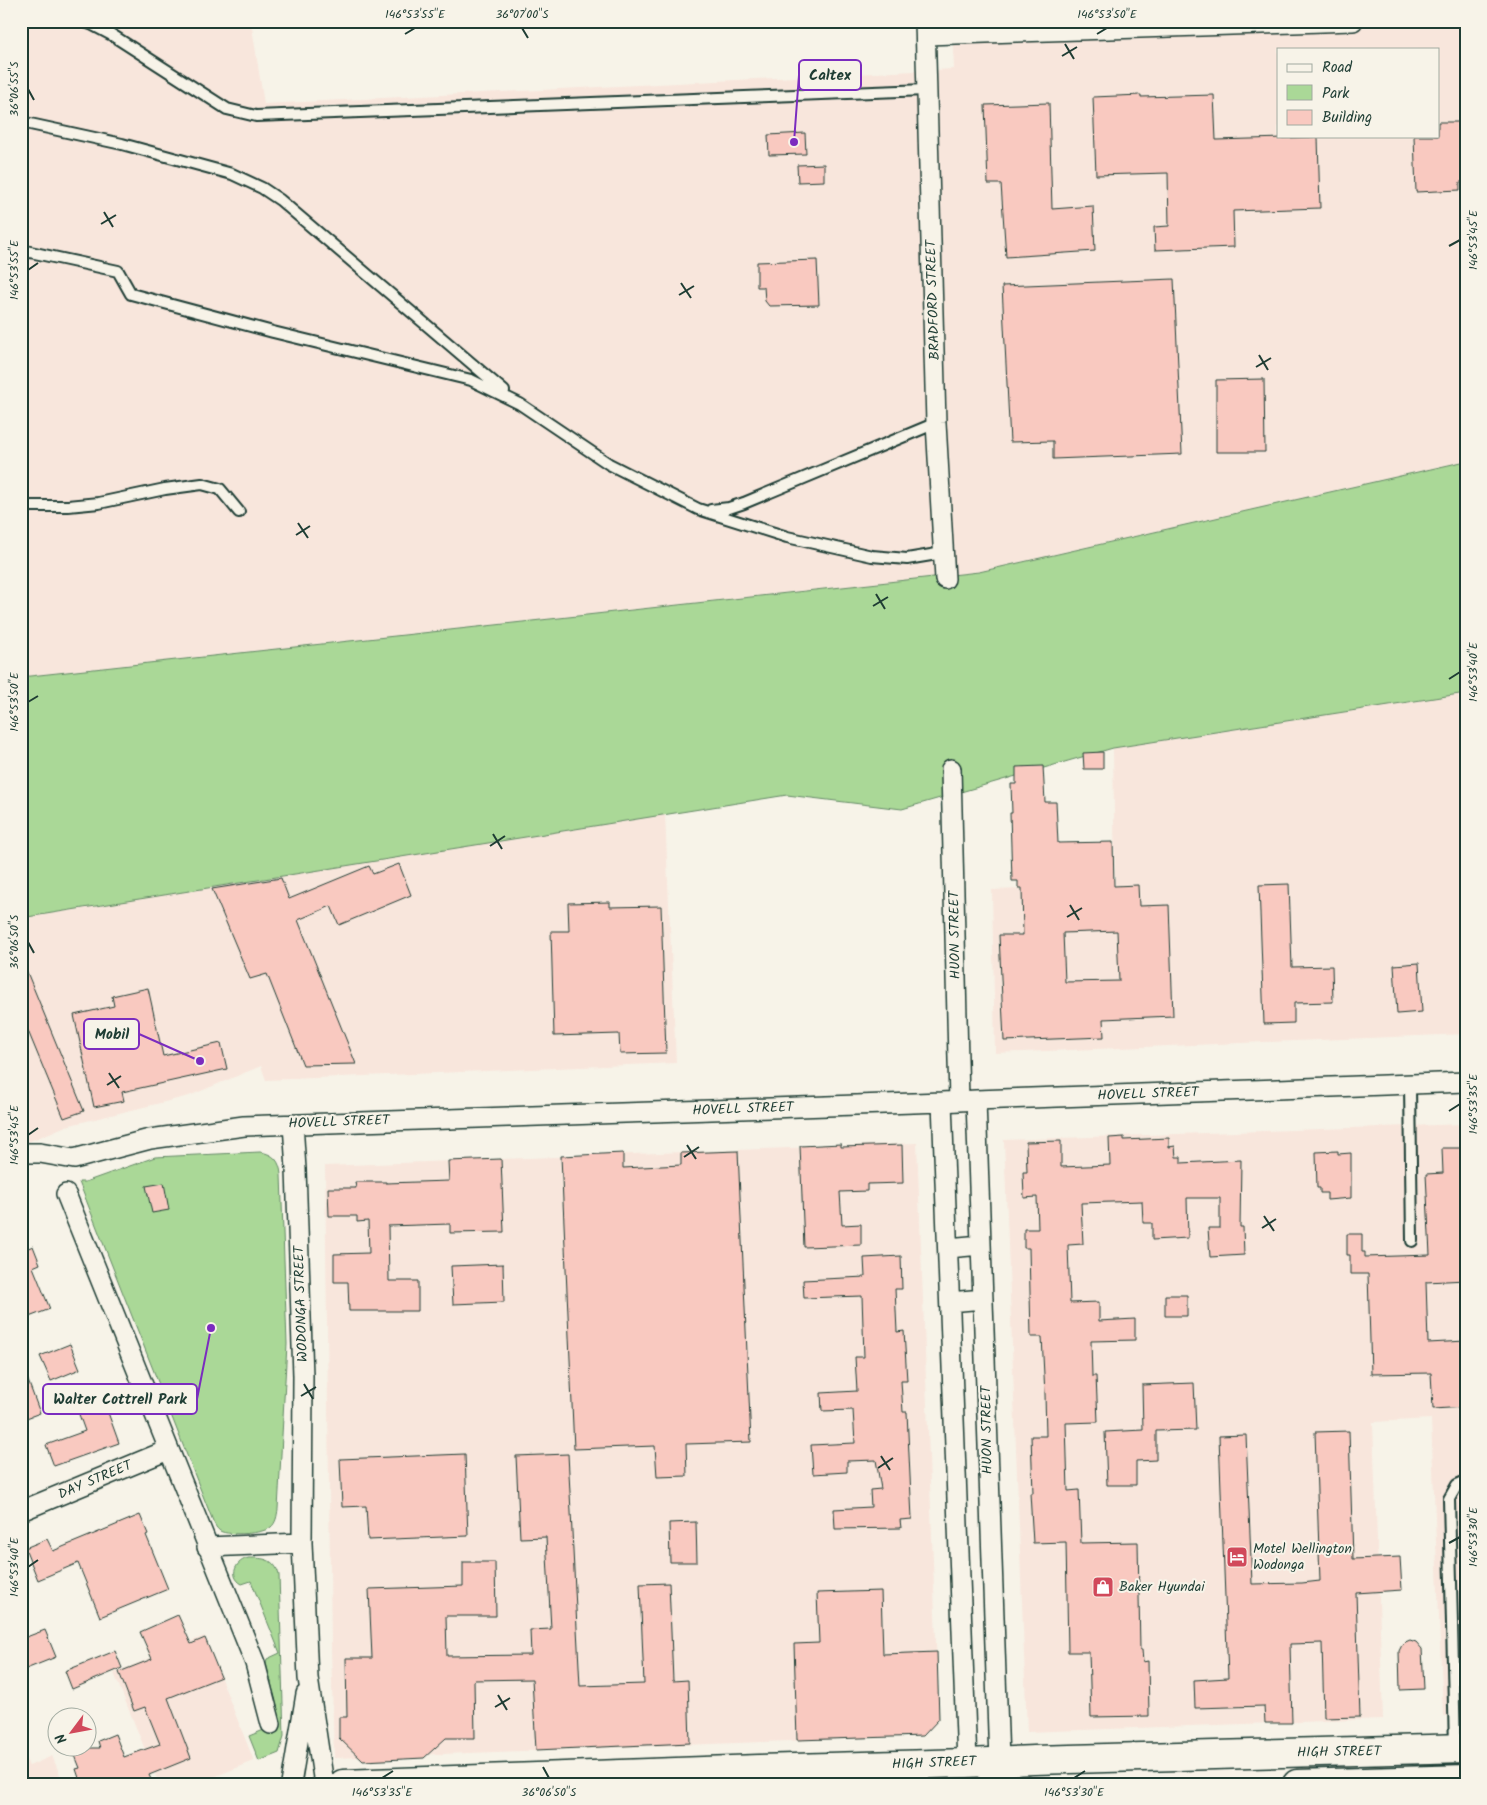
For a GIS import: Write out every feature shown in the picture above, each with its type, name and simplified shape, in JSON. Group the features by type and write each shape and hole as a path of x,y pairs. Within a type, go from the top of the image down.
{"main road":[{"name":"HIGH STREET","path":"343,1784 768,1768 973,1774 1460,1748"},
{"path":"1297,1784 1466,1779"}],"street":[{"path":"925,28 1353,21"},
{"name":"BRADFORD STREET","path":"925,28 936,423 945,580"},
{"name":"HUON STREET","path":"951,769 959,1101 948,1248 962,1623 973,1774"},
{"name":"HOVELL STREET","path":"23,1154 40,1154 74,1159 150,1139 244,1126 1466,1082"},
{"name":"HUON STREET","path":"959,1101 981,1245 994,1622 994,1772"},
{"name":"WODONGA STREET","path":"293,1124 303,1376 302,1544 308,1678 324,1784"},
{"path":"66,1194 254,1663 271,1724"},
{"path":"948,1248 981,1245"},
{"path":"950,1302 983,1299"},
{"name":"DAY STREET","path":"21,1511 168,1450"},
{"path":"956,1484 988,1481"},
{"path":"207,1546 302,1544"},
{"path":"962,1623 994,1622"},
{"name":"WODONGA STREET","path":"291,1784 308,1678"}],"lane":[{"path":"82,21 112,35 227,109 256,116 926,90"},
{"path":"21,122 122,144 232,174 262,188 280,200 520,404 609,464 698,509 787,537 855,553 896,559 943,553"},
{"path":"21,250 118,271 131,294 273,332 471,380 520,404"},
{"path":"698,509 721,510 744,503 936,423"},
{"path":"21,506 60,507 99,503 166,489 202,484 220,489 240,512"},
{"path":"1410,1085 1412,1241"},
{"path":"1460,1748 1449,1499 1457,1485 1466,1481"}],"shaded area":[{"path":"21,21 251,21 264,104 954,69 952,21 1466,21 1466,461 979,572 21,677"},
{"path":"1466,693 1466,1034 995,1053 992,890 1115,886 1113,748"},
{"path":"665,814 676,1063 266,1080 261,1066 189,1096 66,1126 21,1145 21,918"},
{"path":"1466,1124 1466,1715 1443,1716 1431,1419 1373,1422 1383,1719 1027,1732 1004,1140"},
{"path":"917,1143 939,1719 923,1736 334,1758 325,1166"},
{"path":"204,1636 254,1761 196,1784 159,1784 114,1673"},
{"path":"21,1749 29,1766 48,1758 53,1758 64,1784 21,1784"}],"green space":[{"path":"1466,461 1466,693 1113,748 902,809 787,795 21,918 21,677 979,572"},
{"path":"260,1152 273,1156 278,1162 281,1175 287,1344 278,1509 274,1523 267,1529 254,1533 224,1533 217,1528 213,1521 79,1182 85,1182 155,1157"},
{"path":"244,1559 268,1560 275,1566 279,1575 284,1736 279,1753 259,1761 249,1736 281,1723 266,1663 267,1659 280,1653 251,1581 242,1584 235,1577 237,1565"}],"building":[{"path":"1214,95 1216,140 1318,138 1320,208 1233,211 1234,247 1155,250 1154,227 1169,226 1168,173 1096,175 1093,97"},
{"path":"1049,103 1052,209 1093,206 1095,251 1006,257 1001,184 988,184 985,105"},
{"path":"1440,122 1466,122 1466,182 1460,182 1460,190 1416,192 1414,138 1440,138"},
{"path":"805,133 806,154 769,155 768,135"},
{"path":"824,164 824,181 798,182 797,165"},
{"path":"817,260 819,305 769,306 765,301 764,287 757,287 757,262"},
{"path":"1174,279 1182,454 1053,459 1053,441 1010,442 1002,286"},
{"path":"1264,379 1265,452 1216,452 1216,380"},
{"path":"1103,752 1103,769 1084,769 1083,753"},
{"path":"1043,766 1045,802 1056,802 1058,843 1113,842 1114,886 1138,885 1139,906 1169,905 1173,1016 1103,1019 1104,1037 1004,1041 999,935 1023,935 1022,888 1018,888 1018,881 1012,881 1011,784 1016,784 1016,767","holes":["1117,931 1119,981 1065,982 1063,933"]},
{"path":"399,864 411,895 339,925 331,906 298,920 356,1064 303,1065 267,974 250,979 212,889 281,878 289,899 369,866 373,874"},
{"path":"1289,884 1292,967 1332,966 1333,1002 1294,1003 1294,1023 1264,1024 1259,885"},
{"path":"610,902 610,907 661,906 666,1053 620,1054 619,1034 554,1036 551,931 569,931 568,903"},
{"path":"21,960 84,1111 64,1118 21,1014"},
{"path":"1419,963 1422,1012 1397,1014 1394,965"},
{"path":"148,988 163,1056 221,1043 227,1069 122,1092 124,1101 94,1107 74,1015 114,1006 112,996"},
{"path":"1124,1137 1124,1140 1169,1138 1169,1147 1175,1146 1176,1157 1181,1157 1181,1163 1241,1160 1240,1227 1243,1227 1244,1255 1210,1257 1208,1228 1220,1228 1220,1198 1187,1198 1188,1238 1152,1240 1152,1223 1143,1223 1142,1201 1081,1203 1083,1244 1068,1245 1070,1303 1099,1302 1099,1321 1135,1319 1135,1340 1091,1341 1092,1376 1096,1376 1098,1422 1066,1423 1068,1491 1079,1490 1081,1543 1138,1542 1140,1650 1142,1650 1143,1662 1148,1661 1149,1716 1091,1717 1089,1652 1068,1652 1066,1542 1033,1543 1030,1493 1033,1493 1031,1436 1046,1436 1045,1394 1042,1337 1031,1337 1029,1248 1024,1248 1024,1229 1038,1229 1037,1197 1024,1198 1023,1172 1027,1172 1026,1142 1061,1141 1061,1167 1110,1165 1109,1138"},
{"path":"841,1144 841,1147 902,1145 903,1183 867,1184 867,1191 840,1192 842,1225 861,1224 861,1245 804,1247 800,1146"},
{"path":"1442,1148 1466,1148 1466,1280 1426,1282 1428,1343 1466,1341 1466,1407 1433,1409 1431,1373 1371,1374 1368,1274 1350,1274 1350,1255 1347,1255 1347,1234 1362,1234 1362,1252 1365,1252 1365,1257 1430,1255 1426,1174 1443,1173"},
{"path":"738,1151 751,1442 686,1444 687,1476 657,1477 655,1446 574,1449 561,1156 623,1153 623,1168 681,1165 681,1153"},
{"path":"1338,1151 1338,1154 1351,1153 1351,1198 1327,1200 1327,1193 1320,1193 1320,1188 1317,1188 1316,1152"},
{"path":"501,1159 504,1232 450,1233 450,1224 388,1226 389,1281 418,1281 418,1311 349,1311 348,1282 334,1282 334,1254 369,1253 368,1221 357,1222 357,1216 329,1216 328,1188 356,1188 355,1182 449,1181 448,1161"},
{"path":"164,1183 169,1210 152,1213 146,1186"},
{"path":"21,1239 26,1249 33,1246 40,1264 33,1267 50,1309 21,1320"},
{"path":"901,1256 902,1289 895,1289 897,1332 904,1331 907,1381 901,1381 903,1412 907,1412 912,1519 900,1520 901,1528 835,1529 834,1509 871,1507 870,1490 881,1489 876,1460 847,1461 847,1472 813,1474 811,1445 855,1443 853,1410 822,1411 821,1393 857,1391 855,1357 864,1357 862,1296 804,1298 803,1280 865,1277 864,1258"},
{"path":"503,1264 504,1302 453,1304 451,1266"},
{"path":"1165,1295 1187,1295 1187,1316 1165,1316"},
{"path":"70,1344 80,1369 51,1381 40,1356"},
{"path":"23,1367 40,1413 21,1420 21,1368"},
{"path":"1194,1383 1196,1430 1156,1431 1156,1460 1136,1461 1136,1485 1107,1485 1105,1432 1143,1430 1142,1385"},
{"path":"102,1396 119,1443 54,1466 46,1445 85,1431 76,1406"},
{"path":"1349,1431 1353,1559 1400,1557 1402,1590 1356,1593 1360,1717 1324,1718 1322,1643 1290,1644 1292,1723 1265,1723 1264,1706 1195,1708 1194,1680 1228,1678 1219,1436 1246,1435 1252,1584 1302,1583 1320,1581 1315,1432"},
{"path":"465,1454 468,1536 368,1540 366,1506 342,1507 340,1459"},
{"path":"568,1454 580,1686 644,1684 640,1584 669,1583 673,1681 688,1680 690,1743 536,1750 532,1679 474,1680 475,1738 446,1738 424,1758 363,1761 339,1738 339,1717 347,1717 346,1658 372,1658 369,1589 463,1586 463,1562 495,1562 496,1616 446,1616 447,1656 531,1655 530,1630 551,1629 546,1537 520,1538 516,1456"},
{"path":"140,1515 168,1589 100,1617 78,1563 38,1580 25,1548 47,1539 53,1551"},
{"path":"696,1522 697,1562 670,1562 669,1523"},
{"path":"881,1591 883,1654 937,1652 939,1719 923,1736 797,1740 794,1644 819,1643 817,1593"},
{"path":"178,1615 191,1644 205,1638 221,1677 168,1698 191,1758 149,1775 153,1784 81,1784 76,1769 80,1768 76,1758 98,1758 98,1748 100,1748 98,1741 115,1734 124,1757 160,1744 145,1707 134,1711 119,1672 152,1659 140,1632"},
{"path":"45,1630 56,1657 21,1671 21,1639"},
{"path":"1410,1640 1416,1642 1422,1649 1424,1689 1400,1690 1399,1651 1403,1643"},
{"path":"115,1651 122,1668 72,1689 65,1671"}],"place":[{"name":"Caltex","path":"794,142"},
{"name":"Mobil","path":"200,1061"},
{"name":"Walter Cottrell Park","path":"211,1328"},
{"name":"Motel Wellington Wodonga","path":"1237,1557"},
{"name":"Baker Hyundai","path":"1103,1587"}]}
